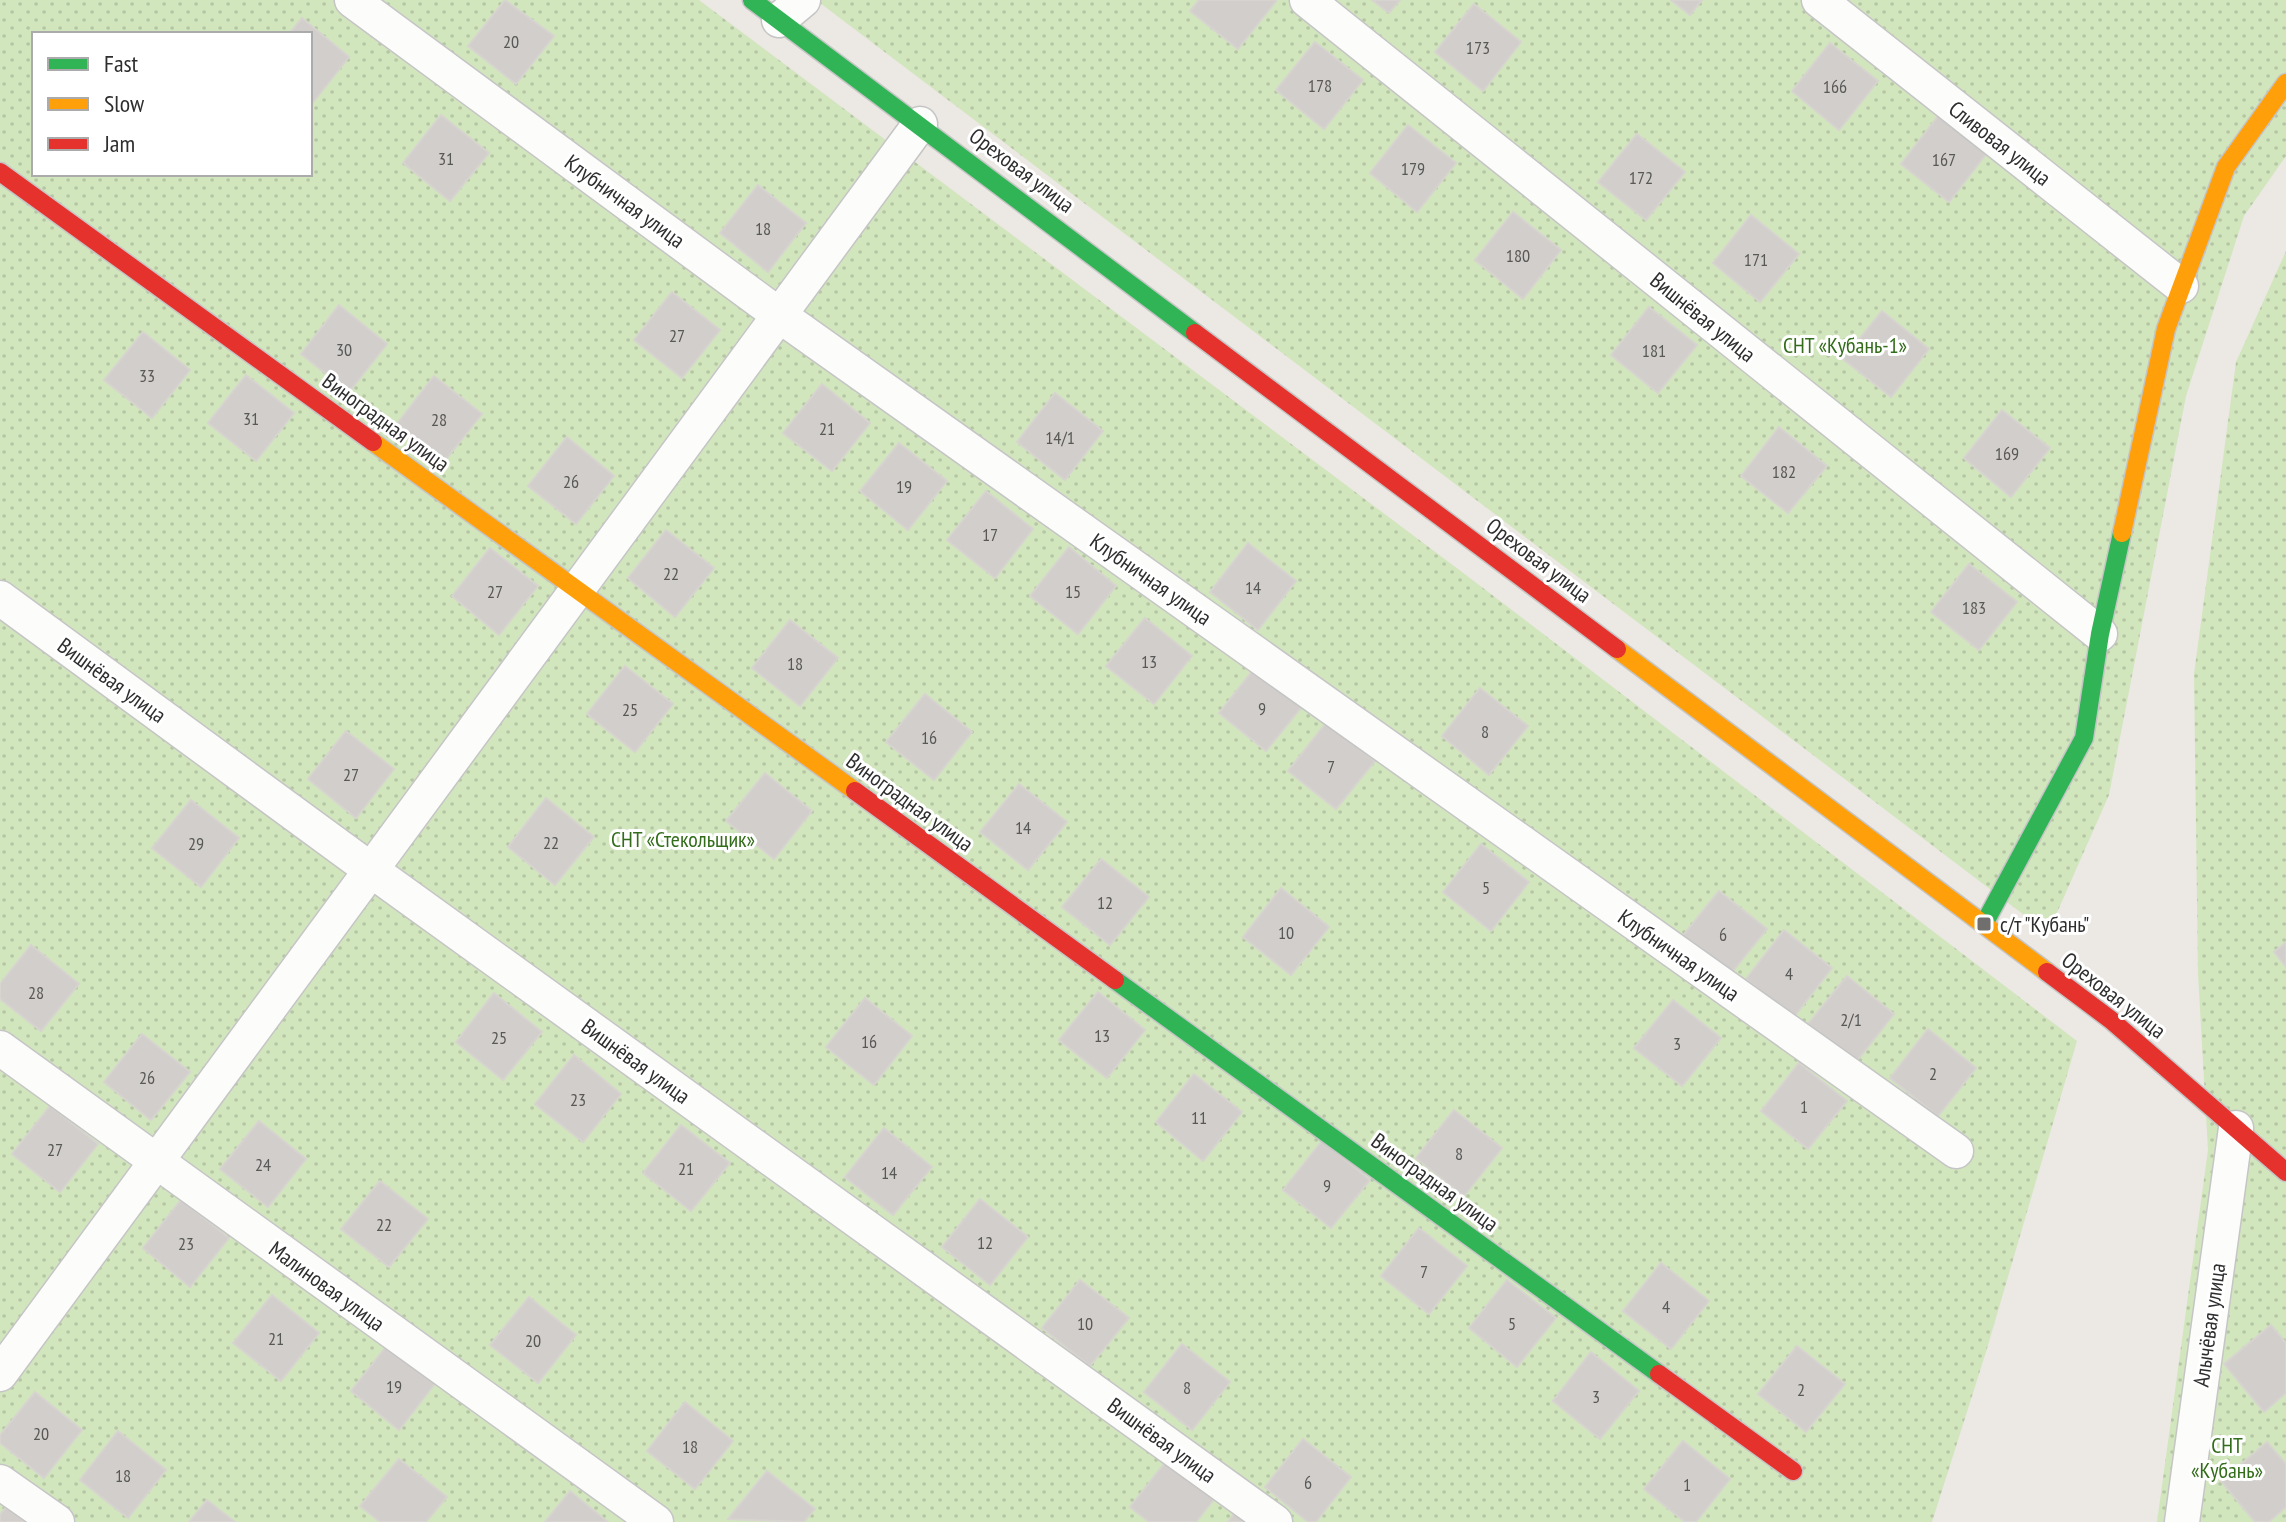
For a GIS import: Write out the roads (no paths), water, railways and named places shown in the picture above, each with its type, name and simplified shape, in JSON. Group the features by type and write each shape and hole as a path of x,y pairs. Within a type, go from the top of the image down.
{"street":[{"name":"Клубничная улица","path":"352,0 779,315 1956,1151"},
{"name":"Вишнёвая улица","path":"1307,0 2100,634"},
{"name":"Сливовая улица","path":"1819,0 2181,286"},
{"name":"Ореховая улица","path":"778,7 920,124 2111,1020 2286,1172"},
{"path":"1984,924 2084,738 2100,634 2166,329 2226,167 2286,83"},
{"path":"0,1374 920,124"},
{"name":"Виноградная улица","path":"0,172 1793,1471"},
{"name":"Вишнёвая улица","path":"0,598 371,870 1275,1522"},
{"name":"Малиновая улица","path":"0,1048 155,1163 656,1522"},
{"name":"Алычёвая улица","path":"2182,1522 2236,1128"},
{"path":"0,1482 57,1522"}],"place":[{"name":"с/т \"Кубань\"","path":"1984,924"}],"park label":[{"name":"СНТ «Кубань-1»","path":"1845,345"},
{"name":"СНТ «Стекольщик»","path":"683,839"},
{"name":"СНТ «Кубань»","path":"2227,1458"}]}
